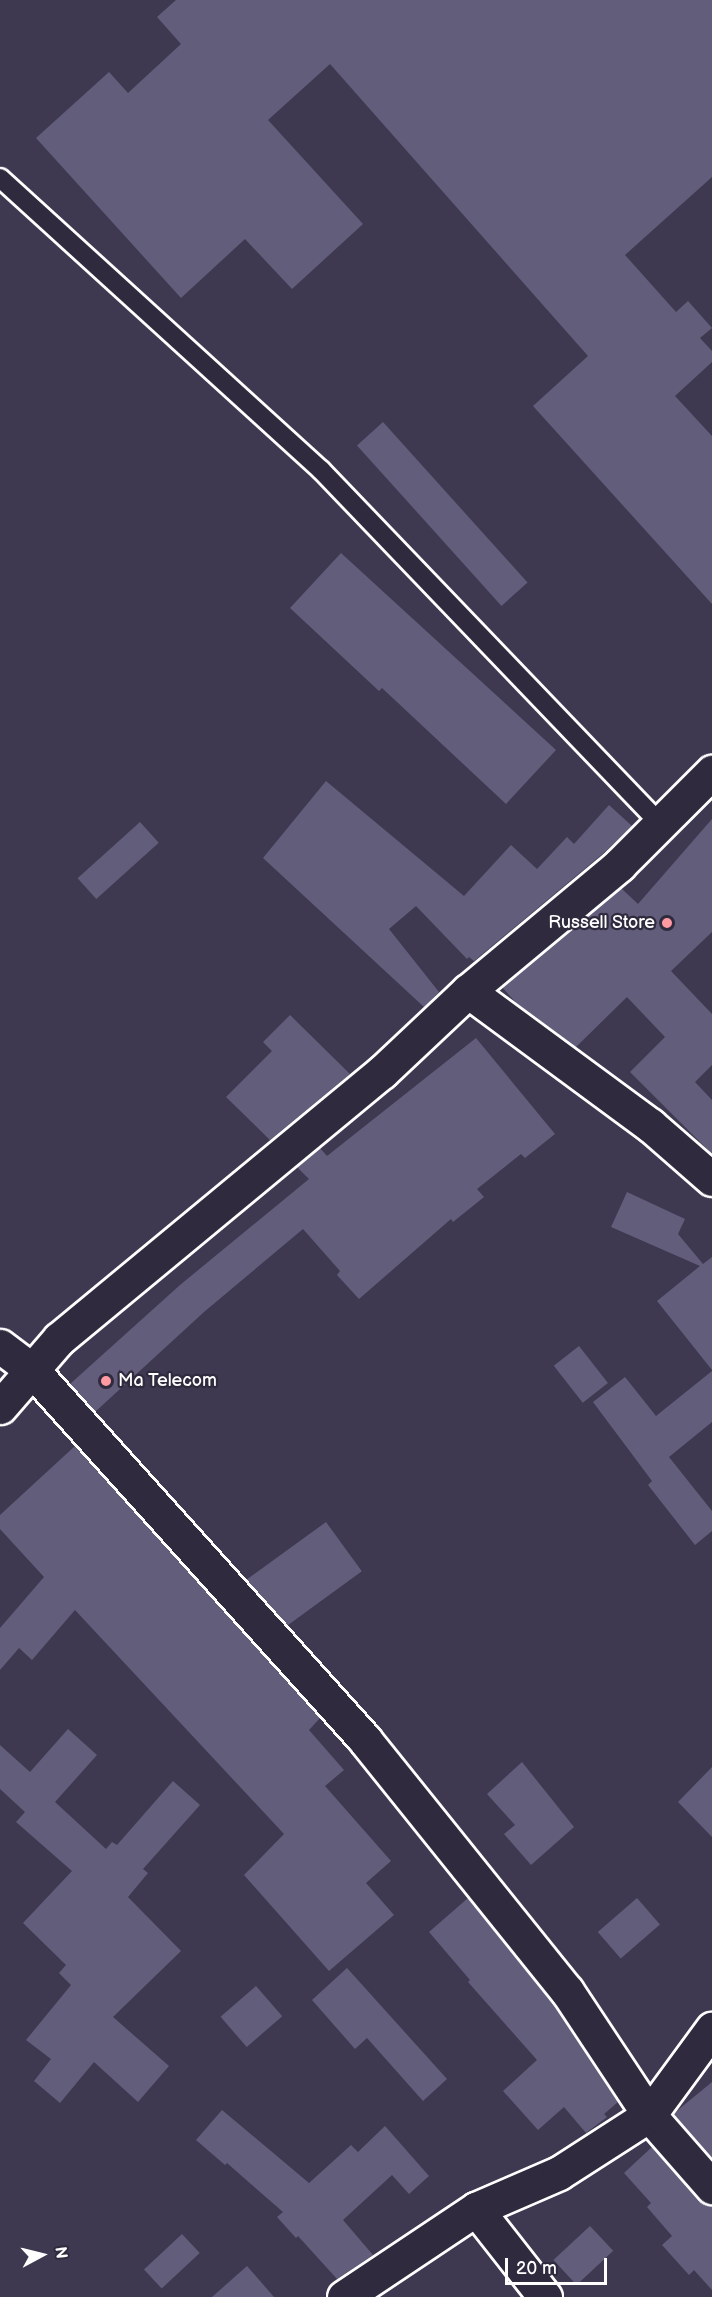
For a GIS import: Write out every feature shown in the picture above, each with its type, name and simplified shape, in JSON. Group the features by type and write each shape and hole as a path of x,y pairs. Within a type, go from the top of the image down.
{"street":[{"path":"0,1407 59,1339 382,1072 468,991 619,865 712,772"},
{"path":"468,991 650,1125 712,1179"},
{"path":"0,1346 33,1371 365,1740 567,1991 649,2115 712,2187"},
{"path":"344,2297 476,2209 559,2173 649,2115 712,2029"},
{"path":"476,2209 545,2297"}],"lane":[{"path":"0,178 321,470 660,823"}],"building":[{"path":"176,0 712,0 712,177 625,255 676,312 688,301 712,328 700,338 712,351 712,362 675,396 712,436 712,604 533,406 588,356 330,64 268,120 363,224 292,289 245,239 181,298 36,138 109,72 128,93 181,44 157,17"},
{"path":"383,422 528,583 502,606 357,445"},
{"path":"341,553 556,750 506,804 382,688 379,691 290,608"},
{"path":"326,781 464,896 511,845 537,869 567,837 574,844 609,805 632,826 606,851 474,961 469,957 467,959 416,906 389,929 439,992 424,1007 263,858"},
{"path":"712,819 712,932 671,971 712,1014 712,1065 695,1082 712,1100 712,1154 630,1072 665,1037 627,997 576,1047 517,1004 502,987 621,888 638,904"},
{"path":"140,822 159,843 96,899 78,878"},
{"path":"290,1015 350,1074 270,1140 226,1097 272,1051 263,1042"},
{"path":"476,1038 555,1134 525,1158 521,1154 477,1189 484,1197 453,1222 451,1219 359,1299 337,1275 340,1271 303,1229 204,1312 95,1412 70,1384 180,1285 309,1179 297,1167 320,1148 327,1156"},
{"path":"627,1192 685,1219 678,1234 703,1264 712,1257 712,1370 657,1301 700,1266 611,1227"},
{"path":"579,1346 608,1383 583,1403 554,1366"},
{"path":"712,1371 712,1422 669,1457 712,1511 712,1531 695,1545 648,1485 652,1481 593,1402 625,1377 656,1416"},
{"path":"75,1446 320,1718 309,1730 344,1770 325,1786 391,1861 366,1883 394,1915 329,1971 244,1875 284,1834 75,1610 32,1660 19,1648 0,1670 0,1628 44,1577 0,1529 0,1515"},
{"path":"326,1522 362,1571 283,1629 247,1580"},
{"path":"68,1729 97,1755 55,1802 106,1849 112,1842 117,1845 173,1781 200,1805 143,1869 148,1873 128,1897 181,1951 113,2017 169,2066 138,2102 94,2062 60,2103 34,2081 51,2059 26,2040 71,1985 59,1973 66,1965 23,1923 72,1871 16,1822 25,1812 0,1789 0,1745 30,1772"},
{"path":"522,1762 574,1827 531,1865 504,1834 515,1825 487,1794"},
{"path":"712,1767 712,1837 678,1802"},
{"path":"468,1898 552,2002 618,2102 604,2114 607,2117 586,2133 564,2107 538,2130 503,2091 537,2060 468,1982 470,1980 429,1932"},
{"path":"637,1898 660,1924 621,1959 598,1932"},
{"path":"347,1968 447,2079 423,2101 367,2038 355,2049 312,2000"},
{"path":"256,1986 282,2016 247,2047 221,2017"},
{"path":"712,2082 712,2159 673,2114"},
{"path":"222,2110 309,2183 351,2145 358,2152 385,2126 429,2176 409,2194 392,2175 343,2220 373,2255 337,2279 298,2236 296,2238 277,2217 283,2212 227,2163 225,2165 196,2140"},
{"path":"652,2147 698,2199 712,2205 712,2290 694,2270 689,2275 662,2245 672,2236 647,2207 651,2203 624,2173"},
{"path":"590,2226 613,2251 577,2285 553,2260"},
{"path":"182,2234 200,2253 162,2288 144,2269"},
{"path":"247,2266 274,2297 212,2297"}],"place":[{"name":"Russell Store","path":"667,923"},
{"name":"Ma Telecom","path":"106,1381"}]}
